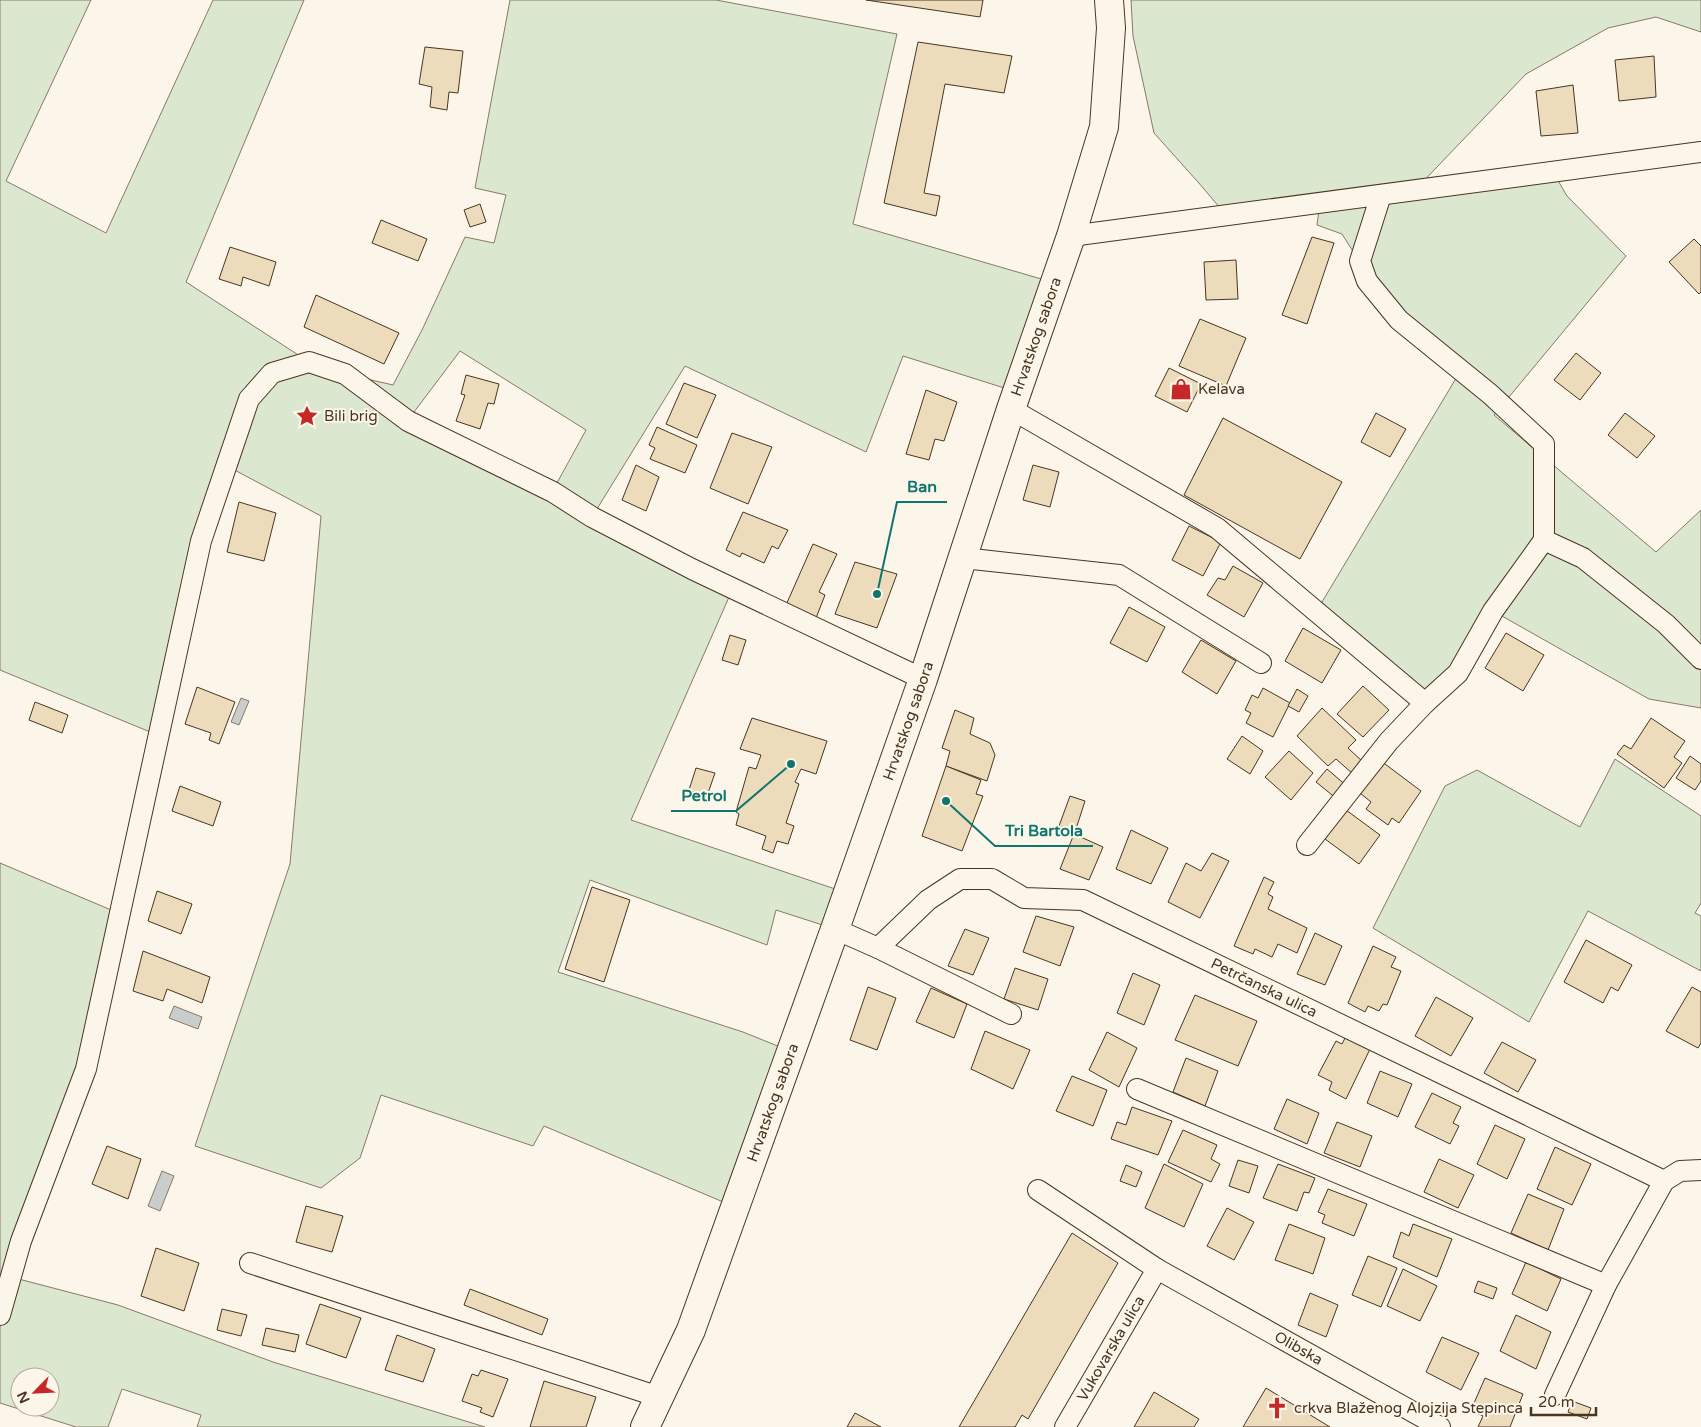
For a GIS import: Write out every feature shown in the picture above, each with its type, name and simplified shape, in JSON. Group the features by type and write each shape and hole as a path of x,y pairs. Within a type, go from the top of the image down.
{"main road":[{"name":"Hrvatskog sabora","path":"645,1427 691,1330 835,928 923,679 1011,409 1071,236 1104,126 1111,28 1109,0"}],"street":[{"path":"1071,236 1701,152"},
{"path":"1307,846 1389,741 1424,703 1458,673 1493,611 1544,540 1544,444 1490,394 1399,320 1367,281 1360,261 1381,195"},
{"path":"0,1314 21,1241 86,1069 201,541 249,399 272,373 309,362 345,374 408,421 552,492 592,518 692,569 923,679"},
{"path":"1011,409 1217,528 1424,703"},
{"path":"1544,540 1583,558 1666,624 1701,658"},
{"path":"963,558 1119,575 1261,663"},
{"name":"Petrčanska ulica","path":"878,948 928,900 960,879 992,879 1024,898 1083,900 1664,1181"},
{"path":"835,928 1011,1014"},
{"path":"1137,1089 1606,1285"},
{"path":"1555,1395 1606,1285 1664,1181 1680,1171 1701,1170"},
{"name":"Olibska","path":"1038,1190 1157,1269 1418,1422 1440,1427"},
{"path":"250,1263 659,1397"},
{"name":"Vukovarska ulica","path":"1066,1427 1157,1269"}],"green space":[{"path":"0,0 91,0 6,181 106,233 213,0 304,0 186,282 309,362 345,374 393,385 422,330 465,237 494,243 506,195 475,188 510,0 716,0 897,34 853,224 1055,283 1017,392 903,356 866,452 685,366 592,517 733,588 631,820 847,893 835,929 776,910 767,945 590,880 558,972 743,1032 790,1051 735,1207 544,1126 533,1146 381,1095 360,1158 321,1188 195,1146 290,864 321,516 227,466 155,734 0,670","holes":["460,351 586,430 552,492 408,420"]},
{"path":"1131,0 1701,0 1701,32 1656,17 1608,28 1526,74 1415,190 1553,172 1567,196 1626,256 1494,415 1656,552 1701,510 1701,708 1649,699 1493,611 1425,703 1316,612 1461,370 1388,307 1342,234 1317,225 1320,203 1226,215 1154,133 1133,36"},
{"path":"1615,759 1701,816 1701,903 1695,913 1701,916 1701,971 1588,911 1529,1022 1373,928 1445,786 1477,770 1580,827"},
{"path":"0,863 123,915 11,1277 118,1305 273,1362 485,1427 197,1427 201,1415 122,1389 108,1427 76,1427 44,1417 60,1417 60,1367 10,1367 10,1406 0,1403"}],"shaded area":[{"path":"241,698 249,701 239,725 231,722"},
{"path":"174,1006 202,1017 198,1029 169,1018"},
{"path":"162,1171 174,1176 160,1211 148,1206"}],"building":[{"path":"866,0 983,0 980,17"},
{"path":"918,42 1012,56 1004,93 945,84 924,193 940,196 936,216 884,203"},
{"path":"425,47 463,51 458,93 449,92 447,110 430,107 432,87 419,84"},
{"path":"1654,56 1656,97 1619,101 1615,60"},
{"path":"1573,85 1578,133 1541,136 1536,91"},
{"path":"480,204 486,222 470,227 464,210"},
{"path":"381,220 427,239 418,261 372,243"},
{"path":"1312,237 1334,243 1307,324 1282,315"},
{"path":"1694,239 1701,246 1701,292 1699,294 1669,262"},
{"path":"230,247 276,262 269,286 243,277 241,286 219,279"},
{"path":"1236,260 1238,299 1206,300 1204,262"},
{"path":"316,295 399,333 384,364 304,327"},
{"path":"1200,319 1246,338 1226,386 1179,366"},
{"path":"1576,353 1601,373 1580,400 1554,380"},
{"path":"1169,368 1201,384 1187,412 1155,396"},
{"path":"466,375 499,384 494,404 488,403 480,429 456,421 465,395 461,394"},
{"path":"684,383 716,395 697,438 666,424"},
{"path":"926,390 957,402 944,441 935,439 929,460 906,454"},
{"path":"1376,413 1406,429 1390,457 1361,442"},
{"path":"1625,413 1655,436 1637,458 1608,435"},
{"path":"1223,418 1342,482 1300,559 1184,495"},
{"path":"657,427 697,445 685,473 650,459 655,448 649,445"},
{"path":"732,433 772,447 748,504 710,488"},
{"path":"636,465 659,477 646,511 622,500"},
{"path":"1033,465 1059,472 1050,507 1023,500"},
{"path":"239,502 276,513 264,561 227,552"},
{"path":"743,512 788,530 778,549 772,546 764,563 742,553 740,557 726,550"},
{"path":"1189,526 1221,542 1203,576 1172,560"},
{"path":"813,544 837,554 819,592 825,595 816,618 786,605"},
{"path":"855,562 897,574 877,628 835,614"},
{"path":"1233,566 1263,583 1244,617 1207,595 1218,578 1225,580"},
{"path":"1129,607 1165,627 1147,662 1110,643"},
{"path":"1303,628 1341,650 1322,683 1285,661"},
{"path":"1506,633 1544,655 1523,691 1485,668"},
{"path":"730,635 746,640 738,665 722,660"},
{"path":"1201,640 1236,661 1217,694 1182,672"},
{"path":"1363,686 1389,710 1363,737 1337,714"},
{"path":"197,687 235,702 219,744 209,740 211,733 185,724"},
{"path":"1263,688 1290,703 1273,737 1246,723 1251,713 1245,710 1252,695 1258,698"},
{"path":"1297,689 1308,696 1299,712 1288,706"},
{"path":"35,702 68,715 62,733 29,720"},
{"path":"1322,708 1356,740 1348,748 1363,762 1353,774 1336,759 1328,766 1297,736"},
{"path":"955,710 974,718 970,734 990,743 995,755 987,781 946,766 950,751 942,748"},
{"path":"752,718 827,741 816,774 801,769 795,782 799,784 786,823 794,826 788,844 777,841 773,853 762,849 766,836 736,825 739,814 736,812 749,767 756,769 761,755 740,749"},
{"path":"1651,718 1685,741 1674,757 1682,763 1664,788 1617,754 1624,745 1631,749"},
{"path":"1242,736 1263,751 1250,774 1227,759"},
{"path":"1289,751 1313,773 1291,800 1265,777"},
{"path":"1690,756 1701,764 1701,781 1695,790 1676,778"},
{"path":"1381,761 1421,791 1399,823 1392,818 1388,825 1366,809 1371,802 1360,793"},
{"path":"946,766 981,780 976,794 983,796 962,851 922,836"},
{"path":"696,768 715,773 707,796 689,790"},
{"path":"1327,769 1348,787 1337,799 1316,782"},
{"path":"180,786 221,802 213,826 172,811"},
{"path":"1070,796 1085,801 1075,832 1059,826"},
{"path":"1346,810 1380,835 1359,864 1325,839"},
{"path":"1131,830 1168,848 1151,884 1116,869"},
{"path":"1074,834 1103,847 1089,880 1060,869"},
{"path":"1212,853 1229,861 1200,918 1168,902 1186,863 1201,871"},
{"path":"1264,877 1274,882 1268,894 1273,897 1268,909 1307,928 1297,953 1278,944 1272,957 1255,949 1253,954 1234,946"},
{"path":"592,887 630,900 604,982 565,969"},
{"path":"157,891 192,904 181,934 148,921"},
{"path":"1036,916 1074,927 1060,966 1023,952"},
{"path":"965,929 989,938 973,975 948,966"},
{"path":"1315,933 1342,946 1325,985 1297,974"},
{"path":"1586,940 1632,965 1618,991 1611,987 1603,1003 1564,982"},
{"path":"1373,946 1396,957 1391,967 1401,971 1387,1005 1383,1004 1379,1011 1368,1006 1365,1012 1348,1003"},
{"path":"143,951 210,977 202,1003 167,989 163,1001 133,991"},
{"path":"1015,968 1048,979 1038,1010 1004,999"},
{"path":"1133,973 1160,985 1144,1025 1117,1013"},
{"path":"868,987 896,998 877,1050 850,1040"},
{"path":"1692,987 1701,992 1701,1043 1698,1048 1666,1031"},
{"path":"931,988 967,1004 954,1038 916,1022"},
{"path":"1195,995 1257,1021 1238,1066 1175,1040"},
{"path":"1436,997 1473,1018 1451,1056 1415,1036"},
{"path":"985,1031 1030,1050 1013,1089 971,1069"},
{"path":"1107,1032 1137,1048 1119,1087 1089,1070"},
{"path":"1345,1038 1370,1049 1346,1099 1329,1090 1332,1082 1318,1075 1336,1041 1342,1044"},
{"path":"1502,1042 1536,1060 1518,1092 1484,1073"},
{"path":"1186,1058 1218,1071 1205,1106 1173,1092"},
{"path":"1380,1071 1412,1084 1398,1117 1367,1103"},
{"path":"1072,1076 1107,1090 1093,1126 1056,1111"},
{"path":"1432,1093 1461,1107 1453,1123 1459,1126 1450,1144 1415,1127"},
{"path":"1287,1099 1319,1113 1307,1144 1274,1129"},
{"path":"1132,1107 1172,1121 1158,1155 1111,1139 1117,1122 1126,1125"},
{"path":"1337,1122 1372,1136 1360,1167 1324,1153"},
{"path":"1495,1125 1525,1139 1507,1179 1477,1164"},
{"path":"1183,1130 1217,1145 1211,1159 1220,1164 1211,1182 1168,1162"},
{"path":"107,1146 141,1159 128,1199 92,1184"},
{"path":"1555,1147 1591,1164 1572,1205 1537,1189"},
{"path":"1439,1159 1474,1175 1458,1208 1424,1192"},
{"path":"1238,1160 1258,1166 1249,1193 1229,1186"},
{"path":"1164,1164 1203,1184 1184,1227 1145,1208"},
{"path":"1278,1164 1315,1178 1309,1193 1304,1192 1297,1211 1263,1198"},
{"path":"1126,1165 1142,1172 1136,1187 1120,1181"},
{"path":"1328,1189 1367,1204 1354,1236 1322,1223 1325,1215 1318,1212"},
{"path":"1528,1194 1564,1209 1548,1250 1511,1233"},
{"path":"306,1206 343,1216 332,1252 296,1242"},
{"path":"1227,1208 1254,1222 1234,1260 1207,1246"},
{"path":"1289,1224 1325,1238 1313,1274 1275,1260"},
{"path":"1413,1224 1452,1239 1437,1277 1393,1257 1401,1232 1409,1236"},
{"path":"1072,1233 1118,1263 1028,1419 1022,1415 1015,1427 959,1427"},
{"path":"156,1248 199,1263 184,1311 141,1296"},
{"path":"1368,1256 1397,1268 1381,1307 1352,1295"},
{"path":"1526,1262 1561,1279 1547,1311 1512,1294"},
{"path":"1403,1269 1437,1286 1420,1321 1387,1306"},
{"path":"1478,1281 1497,1288 1493,1299 1474,1292"},
{"path":"470,1289 548,1319 542,1335 464,1305"},
{"path":"1310,1293 1338,1305 1326,1337 1298,1325"},
{"path":"320,1304 361,1318 346,1358 306,1344"},
{"path":"222,1309 247,1315 241,1336 217,1330"},
{"path":"1516,1315 1551,1332 1536,1369 1500,1351"},
{"path":"266,1328 299,1335 295,1352 262,1345"},
{"path":"397,1335 435,1349 423,1382 385,1370"},
{"path":"1442,1337 1479,1353 1461,1390 1426,1372"},
{"path":"481,1370 508,1379 493,1417 480,1412 482,1408 462,1401 472,1374 478,1376"},
{"path":"1485,1378 1523,1394 1510,1427 1478,1427 1483,1416 1471,1410"},
{"path":"544,1381 596,1397 586,1427 530,1427"},
{"name":"crkva Blaženog Alojzija Stepinca","path":"1266,1388 1330,1427 1243,1427"},
{"path":"1154,1392 1199,1419 1194,1427 1134,1427"},
{"path":"1572,1401 1591,1408 1587,1419 1568,1412"},
{"path":"855,1413 881,1427 847,1427"}],"place":[{"name":"Kelava","path":"1181,389"},
{"name":"Bili brig","path":"307,416"},
{"name":"Ban","path":"877,594"},
{"name":"Petrol","path":"791,764"},
{"name":"Tri Bartola","path":"946,801"},
{"name":"crkva Blaženog Alojzija Stepinca","path":"1277,1408"}]}
